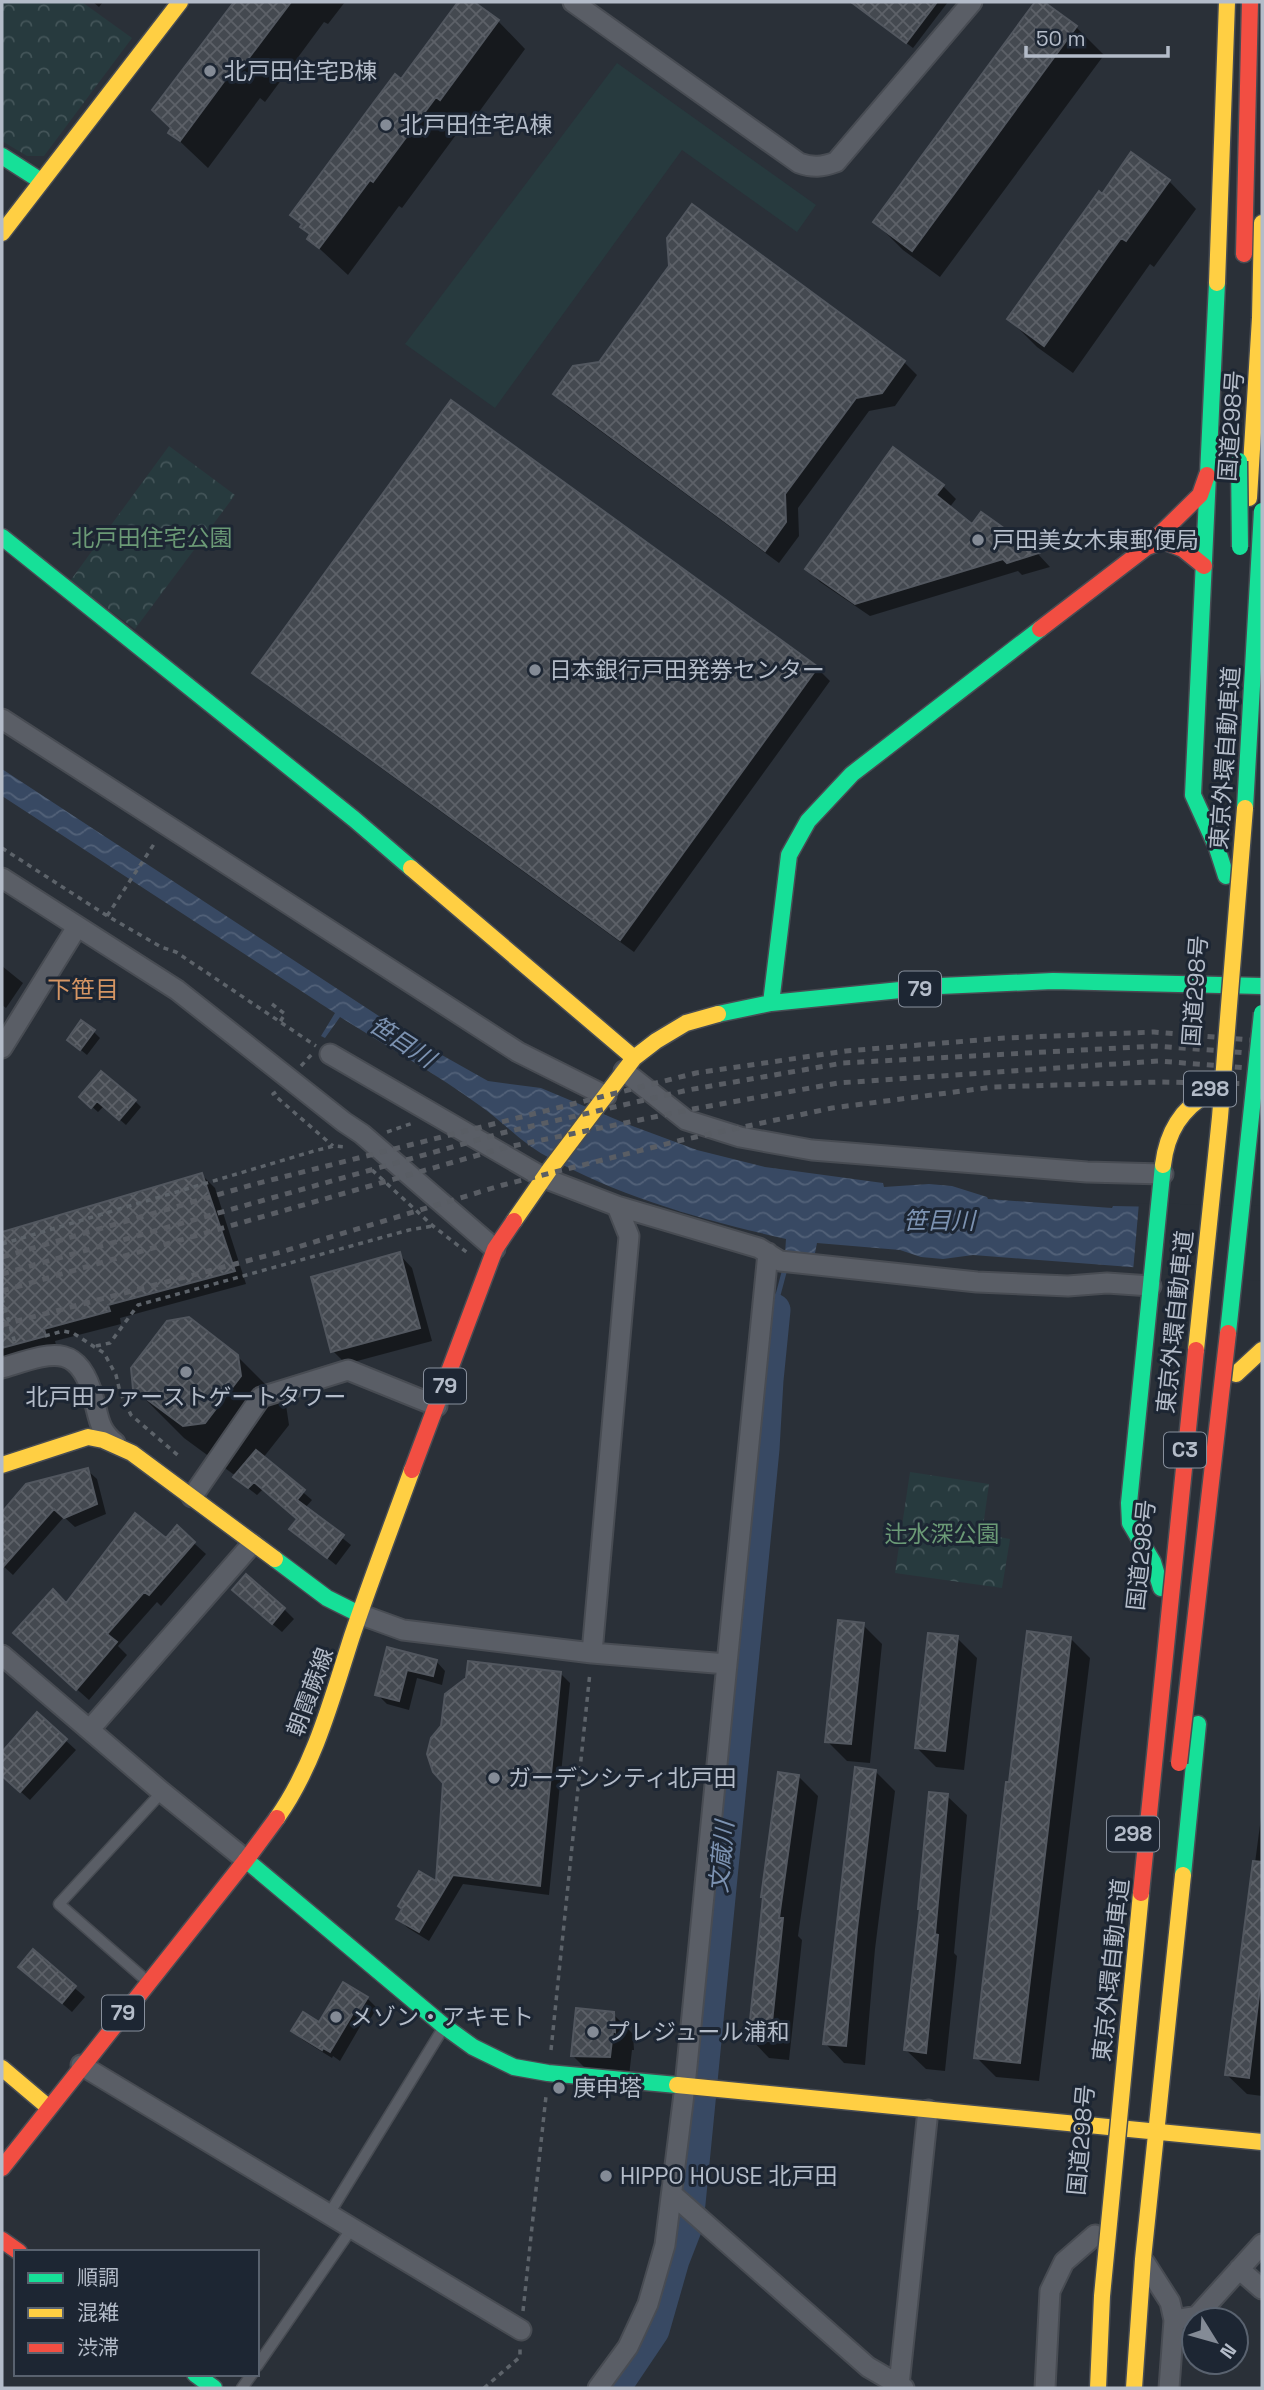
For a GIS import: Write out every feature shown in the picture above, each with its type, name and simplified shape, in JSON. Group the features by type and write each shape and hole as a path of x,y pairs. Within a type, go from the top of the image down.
{"main road":[{"path":"2,233 180,2"},
{"path":"1226,876 1194,794 1223,150 1227,2"},
{"path":"1244,266 1250,2"},
{"path":"2,156 41,181"},
{"name":"国道298号","path":"1087,2388 1095,2235 1105,2125 1201,1193 1219,985 1261,318 1262,223"},
{"path":"1240,556 1241,364"},
{"path":"771,1003 789,855 797,834 816,810 852,774 1147,547 1200,495 1209,471"},
{"name":"東京外環自動車道","path":"1098,2388 1102,2296 1167,1623 1220,1117 1244,828 1262,511"},
{"path":"2,537 354,819 629,1064"},
{"path":"1147,547 1163,541 1183,549 1204,565"},
{"path":"1241,597 1244,828"},
{"name":"79","path":"547,1173 629,1064 656,1041 686,1023 724,1012 771,1003 940,986 1054,981 1262,986"},
{"name":"東京外環自動車道","path":"1135,2261 1194,1619 1262,1017"},
{"path":"1161,1588 1153,1562 1130,1523 1129,1503 1169,1132 1193,1101 1210,1092"},
{"name":"298","path":"1134,2388 1135,2261 1156,2130 1244,1284 1262,1139"},
{"name":"朝霞蕨線","path":"2,2168 246,1860 293,1795 327,1714 353,1640 359,1614 495,1249 547,1173"},
{"path":"1236,1374 1262,1350"},
{"path":"3,1464 88,1437 118,1446 132,1453 327,1598 359,1614"},
{"path":"246,1860 444,2026 473,2047 514,2067 548,2073 1262,2142"},
{"path":"2,2068 48,2108"},
{"path":"1120,2388 1122,2332"},
{"path":"198,2376 214,2388"}],"street":[{"path":"573,2 799,163 811,167 822,167 836,162 972,2"},
{"path":"2,719 518,1052 602,1102"},
{"path":"2,878 177,990 362,1134 495,1249"},
{"path":"2,1048 77,927"},
{"path":"323,1050 547,1173 617,1206 760,1248 780,1261 977,1282 1068,1286 1152,1282"},
{"path":"629,1064 686,1120 740,1137 812,1150 1087,1172 1162,1182"},
{"path":"592,1653 629,1236 617,1206"},
{"path":"598,2388 628,2347 648,2304 665,2245 689,2086 768,1253"},
{"path":"2,1368 51,1355 76,1362 87,1376 101,1428 118,1446"},
{"path":"192,1497 261,1397 348,1370 438,1406"},
{"path":"90,1729 252,1544"},
{"path":"359,1614 403,1630 592,1653 727,1664"},
{"path":"2,1655 246,1860"},
{"path":"81,2066 521,2330"},
{"path":"672,2194 867,2367 902,2386 928,2110"},
{"path":"1045,2388 1050,2291 1064,2262 1095,2235"},
{"path":"1174,2320 1197,2316 1262,2244"},
{"path":"1135,2261 1170,2302 1174,2320 1169,2388"},
{"path":"1239,2269 1262,2289"}],"lane":[{"path":"148,1983 59,1904 162,1792"},
{"path":"329,2214 444,2026"},
{"path":"259,2363 352,2228"}],"path":[{"path":"107,916 160,834"},
{"path":"2,848 107,916 161,947 176,952 323,1050 293,1076"},
{"path":"272,1004 285,1013 280,1022"},
{"path":"2,1244 314,1151 342,1146 349,1150"},
{"path":"368,1167 433,1226 476,1260"},
{"path":"189,1465 131,1415 109,1360 96,1346 110,1343 138,1305 409,1230 433,1226"},
{"path":"2,1298 15,1343"},
{"path":"484,2388 520,2357 592,1653"}],"green space":[{"path":"2,2 82,2 132,38 44,156 27,156 2,141"},
{"path":"617,63 816,205 797,232 682,150 495,408 405,344"},
{"name":"北戸田住宅公園","path":"169,446 235,495 135,629 70,581"},
{"name":"辻水深公園","path":"910,1472 989,1484 982,1534 1010,1539 1002,1588 895,1573"}],"water":[{"name":"笹目川","path":"2,769 417,1041 488,1081 541,1088 697,1150 765,1167 883,1183 884,1187 929,1184 952,1186 988,1199 1112,1208 1262,1209 1262,1277 973,1255 943,1259 921,1257 900,1250 817,1243 814,1258 785,1254 786,1239 724,1224 633,1196 537,1151 462,1093 340,1017 325,1038 321,1036 335,1013 2,796"}],"pier":[{"path":"1139,1203 1262,1206 1262,1281 1133,1272"}],"building":[{"name":"北戸田住宅B棟","path":"234,2 291,2 236,75 231,72 180,141 168,133 171,128 152,110"},
{"name":"北戸田住宅A棟","path":"458,2 474,2 499,20 440,100 436,97 373,182 370,180 319,248 307,239 310,234 300,227 302,224 290,215 395,74 401,79"},
{"path":"851,2 937,2 906,43"},
{"path":"1035,2 1044,2 1077,26 912,251 873,222"},
{"path":"1131,152 1170,180 1126,241 1121,238 1044,346 1007,319 1099,191 1102,194"},
{"path":"692,204 905,361 882,393 856,398 785,494 786,522 765,551 553,394 573,366 599,362 669,266 667,238"},
{"name":"日本銀行戸田発券センター","path":"451,400 818,667 620,940 252,673"},
{"path":"893,447 944,485 936,495 972,524 981,512 1039,553 1007,563 1003,559 855,604 805,569"},
{"path":"81,1020 95,1030 80,1050 67,1040"},
{"path":"101,1071 136,1100 119,1120 97,1101 91,1108 79,1097"},
{"path":"202,1173 235,1271 108,1305 110,1311 44,1329 46,1336 2,1348 2,1232"},
{"path":"400,1252 420,1328 331,1352 311,1277"},
{"name":"北戸田ファーストゲートタワー","path":"189,1317 238,1355 241,1376 205,1423 183,1426 133,1389 131,1368 167,1321"},
{"path":"256,1450 305,1490 297,1500 344,1535 327,1558 289,1529 297,1519 254,1482 248,1488 233,1477"},
{"path":"88,1468 97,1504 64,1518 54,1509 2,1568 2,1512 26,1484"},
{"path":"135,1513 166,1538 177,1525 195,1542 149,1595 144,1592 107,1634 117,1642 76,1690 13,1633 53,1589 66,1603"},
{"path":"246,1574 285,1608 272,1624 232,1590"},
{"path":"838,1620 864,1623 851,1744 825,1742"},
{"path":"1027,1631 1071,1637 1020,2063 974,2058 1006,1782 1009,1782"},
{"path":"928,1633 958,1636 945,1751 915,1748"},
{"path":"387,1647 437,1660 433,1676 407,1670 399,1701 375,1695"},
{"name":"ガーデンシティ北戸田","path":"468,1661 561,1672 540,1886 453,1875 419,1932 396,1919 402,1909 398,1906 419,1871 436,1881 443,1783 433,1772 427,1754 431,1738 441,1726 445,1694 466,1678"},
{"path":"37,1712 67,1739 20,1792 2,1776 2,1752"},
{"path":"855,1767 876,1770 846,2046 823,2044"},
{"path":"778,1772 799,1775 779,1918 783,1918 770,2041 748,2039 761,1897"},
{"path":"929,1792 948,1794 926,2053 904,2050 920,1909"},
{"path":"1253,1861 1262,1862 1262,1970 1249,2078 1225,2075"},
{"path":"33,1949 76,1986 62,2003 18,1967"},
{"name":"メゾン・アキモト","path":"343,1982 368,1997 359,2012 355,2010 330,2052 291,2031 303,2012 319,2022"},
{"name":"プレジュール浦和","path":"576,2008 614,2012 615,2032 613,2031 610,2057 571,2056"}],"waterway":[{"path":"774,1310 786,1265"},
{"name":"文蔵川","path":"614,2388 653,2330 673,2260 687,2224 763,1449 774,1310"}],"railway":[{"path":"2,1257 255,1184 696,1073 846,1051 1004,1038 1154,1032 1262,1041"},
{"path":"2,1274 502,1133 688,1090 843,1063 1156,1046 1262,1054"},
{"path":"2,1291 503,1148 838,1083 1158,1061 1262,1069"},
{"path":"2,1325 281,1252 503,1185 682,1140 832,1108 993,1087 1160,1082 1262,1084"}],"traffic: fast":[{"path":"2,156 41,181"},
{"path":"1217,283 1193,795 1217,848 1226,876"},
{"path":"1239,461 1240,547"},
{"path":"1245,808 1262,511"},
{"path":"2,537 354,819 411,868"},
{"path":"771,1003 789,855 808,821 852,774 1040,629"},
{"path":"718,1014 771,1003 940,986 1053,981 1262,986"},
{"path":"1228,1333 1262,1013"},
{"path":"1161,1588 1153,1562 1130,1523 1129,1503 1163,1165"},
{"path":"275,1559 327,1598 359,1614"},
{"path":"1183,1875 1198,1724"},
{"path":"246,1860 444,2026 473,2047 514,2067 548,2073 677,2085"},
{"path":"198,2376 214,2388"}],"traffic: slow":[{"path":"2,233 180,2"},
{"path":"1217,283 1227,2"},
{"path":"1249,498 1260,318 1262,223"},
{"path":"1196,1350 1220,1117 1245,808"},
{"path":"411,868 634,1058"},
{"path":"514,1221 634,1058 686,1023 718,1014"},
{"path":"1163,1165 1168,1142 1177,1122 1191,1106 1210,1092"},
{"path":"1236,1374 1262,1350"},
{"path":"2,1465 88,1437 103,1440 132,1453 275,1559"},
{"path":"277,1818 302,1776 321,1730 359,1615 412,1470"},
{"path":"1134,2388 1143,2259 1183,1875"},
{"path":"1098,2388 1102,2296 1141,1893"},
{"path":"2,2068 48,2107"},
{"path":"677,2085 1262,2142"}],"traffic: jam":[{"path":"1244,254 1250,2"},
{"path":"1040,629 1147,547 1200,495 1207,475"},
{"path":"1147,547 1163,541 1183,549 1204,566"},
{"path":"412,1470 495,1249 514,1221"},
{"path":"1179,1763 1228,1333"},
{"path":"1141,1893 1196,1350"},
{"path":"2,2168 277,1818"},
{"path":"2,2240 16,2250"}],"place":[{"name":"北戸田住宅B棟","path":"210,71"},
{"name":"北戸田住宅A棟","path":"386,125"},
{"name":"戸田美女木東郵便局","path":"978,540"},
{"name":"日本銀行戸田発券センター","path":"535,670"},
{"name":"北戸田ファーストゲートタワー","path":"186,1372"},
{"name":"ガーデンシティ北戸田","path":"494,1778"},
{"name":"メゾン・アキモト","path":"336,2017"},
{"name":"プレジュール浦和","path":"593,2032"},
{"name":"庚申塔","path":"559,2088"},
{"name":"HIPPO HOUSE 北戸田","path":"606,2176"}],"district":[{"name":"下笹目","path":"83,990"}]}
